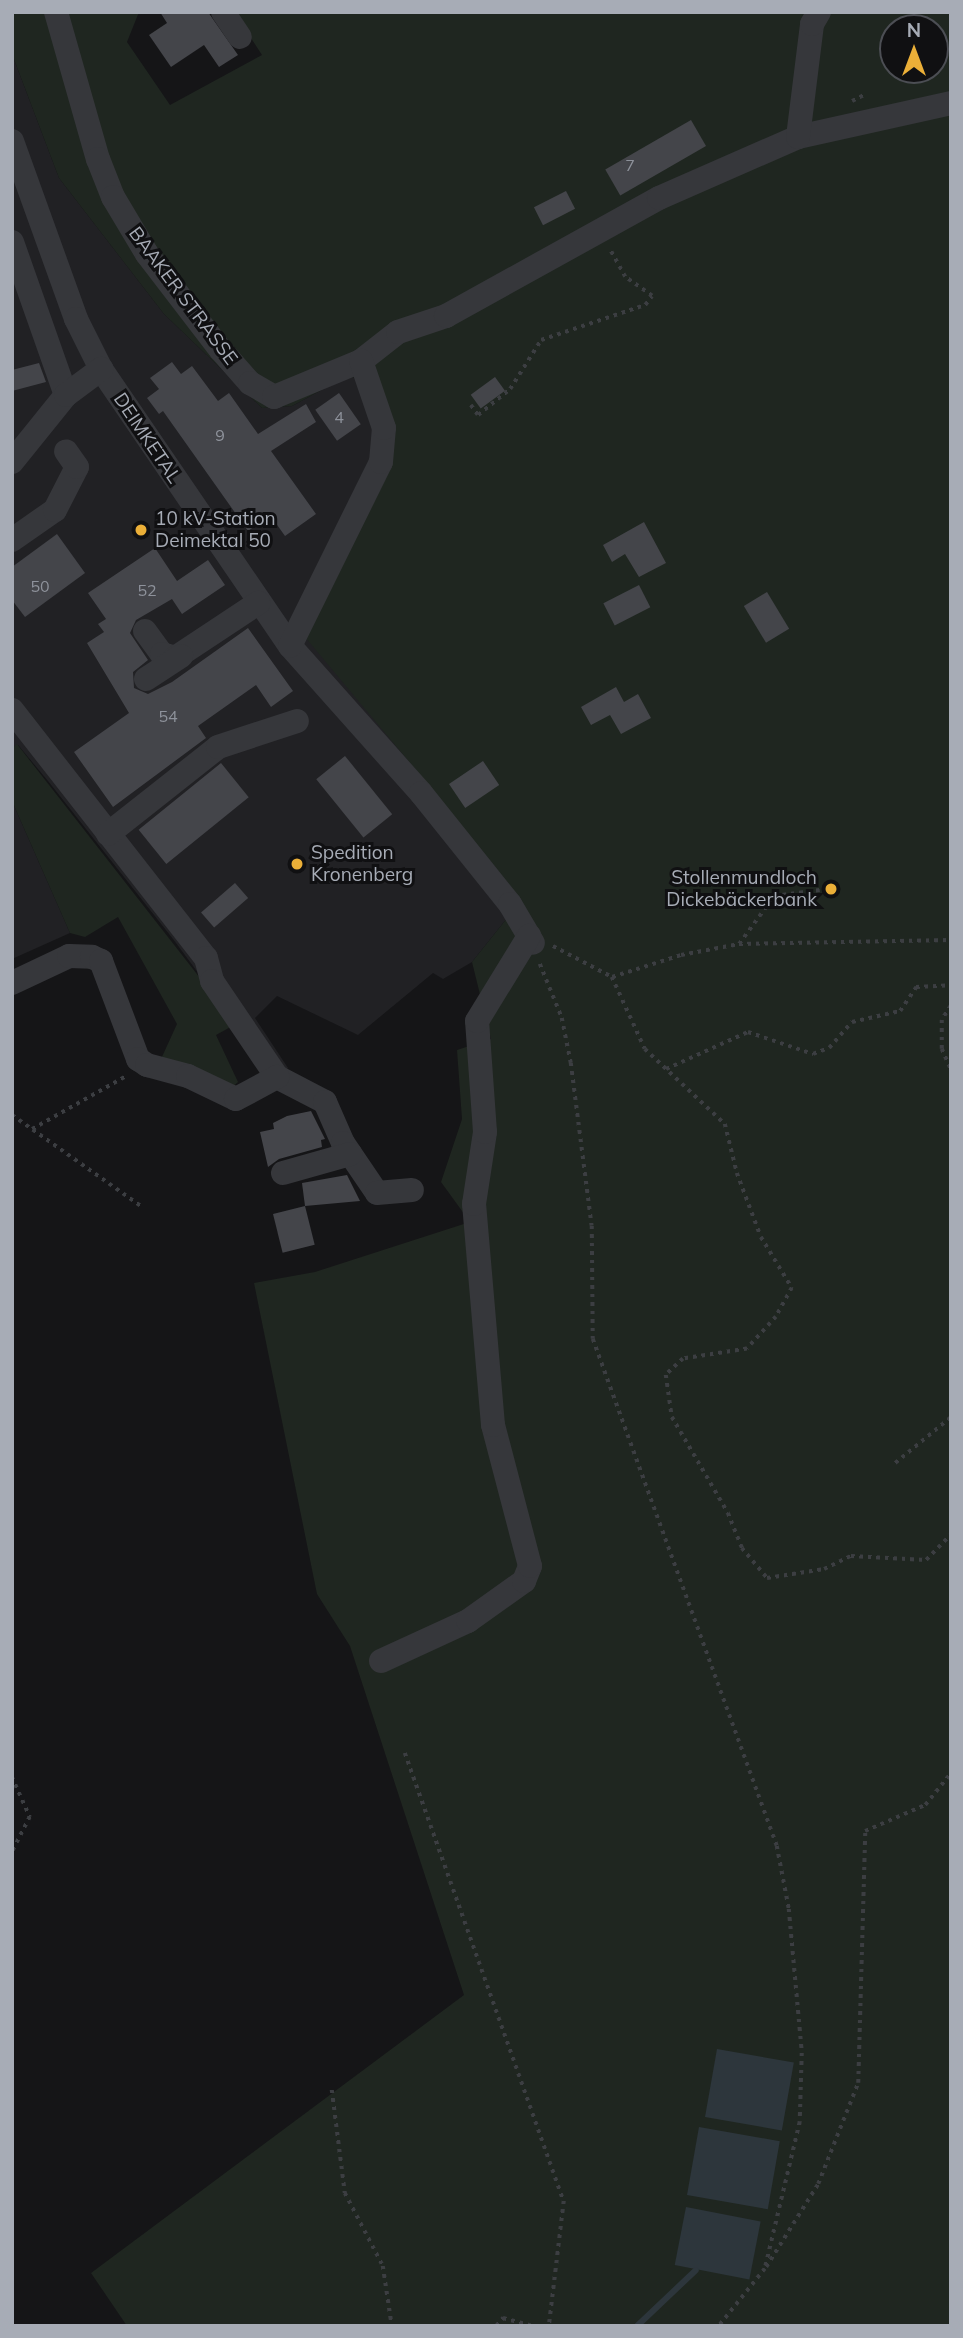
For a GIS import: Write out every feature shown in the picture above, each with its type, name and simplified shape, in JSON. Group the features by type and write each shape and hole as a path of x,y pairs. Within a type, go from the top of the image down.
{"street":[{"name":"BAAKER STRASSE","path":"56,12 98,159 113,197 147,254 220,349 250,383 274,397 361,361 398,332 446,316 598,229 798,138 951,103"},
{"path":"223,12 240,37"},
{"path":"798,138 812,24 819,12"},
{"name":"DEIMKETAL","path":"12,141 18,183 76,319 101,369 258,603 290,646 421,793 510,904 531,939"},
{"path":"12,242 66,396"},
{"path":"290,646 381,462 384,428 361,361"},
{"path":"12,462 66,396 101,369"},
{"path":"12,540 55,510 77,467 66,451"},
{"path":"146,679 258,603"},
{"path":"145,631 162,654 181,656"},
{"path":"12,710 206,958 212,981 277,1077 325,1102 350,1154 377,1193 412,1190"},
{"path":"108,834 218,747 297,722"},
{"path":"380,1661 468,1621 524,1581 530,1566 493,1425 474,1223 485,1121 477,1021 531,939"},
{"path":"12,983 69,956 100,961 138,1059 146,1065 188,1076 236,1099 277,1077"},
{"path":"283,1173 350,1154"}],"path":[{"path":"471,405 478,415 510,390 541,340 645,306 652,296 625,276 598,229"},
{"path":"739,944 774,897 820,890"},
{"path":"531,939 564,948 612,977 645,1049 725,1124 737,1173 761,1237 792,1288 776,1317 747,1349 683,1359 666,1375 672,1417 728,1513 742,1548 767,1578 824,1569 851,1556 926,1560 951,1534"},
{"path":"531,939 562,1018 571,1063 592,1226 593,1339 777,1846 789,1909 802,2053 800,2122 765,2269"},
{"path":"612,977 681,955 739,944 951,940"},
{"path":"666,1069 748,1032 813,1054 829,1048 852,1022 901,1011 916,987 951,985"},
{"path":"951,1006 942,1020 942,1049 951,1069"},
{"path":"32,1129 146,1065"},
{"path":"12,1115 141,1206"},
{"path":"895,1463 951,1417"},
{"path":"405,1753 564,2201 549,2326"},
{"path":"719,2326 765,2269 818,2184 858,2083 865,1831 925,1805 951,1773"},
{"path":"12,1777 30,1817 12,1852"},
{"path":"332,2090 345,2193 383,2266 392,2326"},
{"path":"496,2326 503,2318 532,2326"}],"shaded area":[{"path":"12,12 139,12 127,42 170,105 262,55 234,12 951,12 951,2326 127,2326 91,2273 464,1995 350,1646 317,1594 254,1283 315,1272 470,1222 441,1182 462,1119 457,1050 491,1039 472,962 516,907 426,782 305,637 392,460 375,373 340,380 292,406 262,408 164,314 59,178 12,54"},
{"path":"12,54 59,178 164,314 262,408 292,406 340,380 375,373 426,782 516,907 472,962 443,979 433,973 358,1035 277,996 255,1018 288,1068 267,1088 236,1024 173,939 18,745 12,748"},
{"path":"17,744 236,1024 216,1035 238,1082 227,1092 161,1059 177,1024 118,917 85,937 70,933 12,801 12,748"},
{"path":"12,801 70,933 12,959"},
{"path":"717,2049 794,2063 782,2130 705,2117"},
{"path":"699,2127 780,2141 768,2209 687,2195"},
{"path":"686,2207 761,2222 749,2279 675,2265"}],"building":[{"path":"160,12 208,12 238,55 219,67 204,45 171,67 149,35 167,23"},
{"path":"691,120 706,146 620,195 605,170"},
{"path":"566,191 575,209 543,225 534,207"},
{"path":"172,362 181,374 192,366 218,401 229,393 258,434 306,404 316,422 271,451 316,514 285,536 270,515 248,531 163,411 159,414 147,398 159,389 150,378"},
{"path":"39,363 46,382 12,391 12,370"},
{"path":"495,377 505,391 481,408 471,395"},
{"path":"339,393 361,424 337,441 315,410"},
{"path":"644,522 666,563 639,577 625,554 612,562 603,545"},
{"path":"57,534 85,573 25,617 12,600 12,567"},
{"path":"155,548 177,581 208,560 225,585 182,614 172,599 136,620 130,633 148,660 133,672 134,688 148,694 172,682 248,628 293,691 271,707 256,685 198,726 206,738 113,807 74,752 129,713 87,643 104,632 98,624 106,619 88,593"},
{"path":"639,585 650,607 615,625 603,603"},
{"path":"767,592 789,629 766,643 744,606"},
{"path":"616,687 624,702 638,694 651,718 621,734 610,715 591,725 581,707"},
{"path":"345,756 392,814 363,838 316,779"},
{"path":"483,761 499,785 465,808 449,784"},
{"path":"221,763 249,797 166,864 139,830"},
{"path":"235,883 248,898 214,928 201,913"},
{"path":"311,1111 325,1139 321,1140 322,1147 279,1159 268,1167 260,1132 274,1129 273,1123 287,1116"},
{"path":"347,1175 360,1201 305,1206 302,1183"},
{"path":"305,1206 315,1245 283,1253 273,1214"}],"waterway":[{"path":"637,2326 696,2270"}],"place":[{"name":"10 kV-Station Deimektal 50","path":"141,530"},
{"name":"Spedition Kronenberg","path":"297,864"},
{"name":"Stollenmundloch Dickebäckerbank","path":"831,889"}]}
